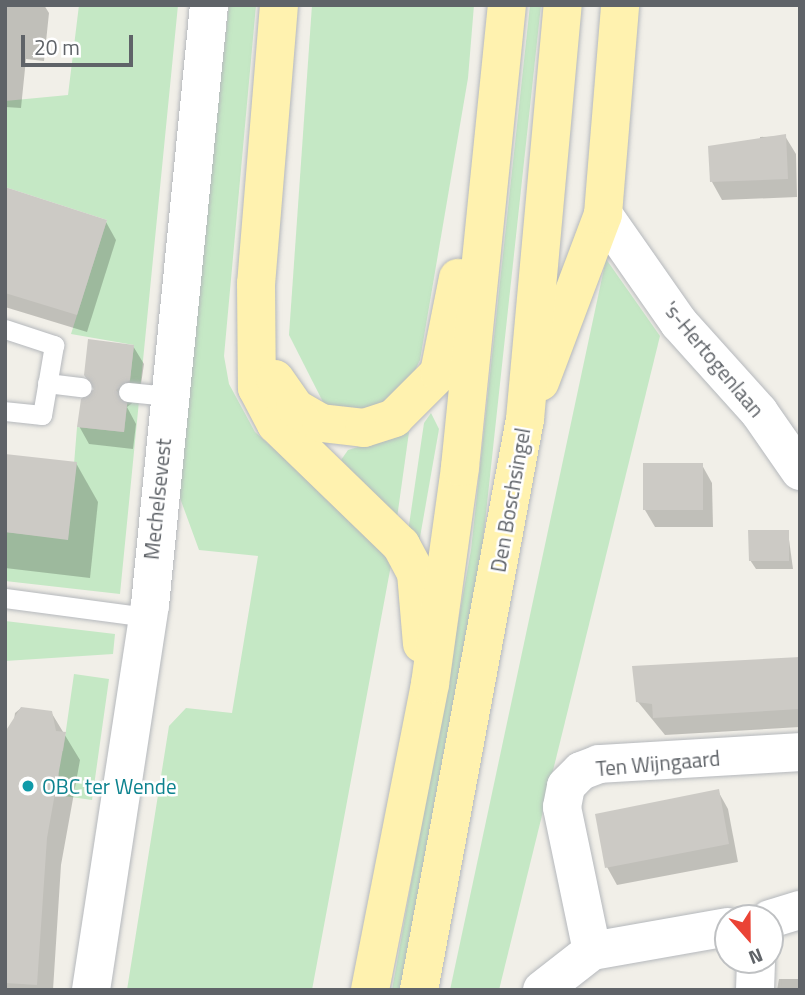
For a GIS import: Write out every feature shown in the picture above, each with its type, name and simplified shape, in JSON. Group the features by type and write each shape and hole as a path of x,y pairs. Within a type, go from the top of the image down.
{"main road":[{"path":"279,5 256,347 257,388 276,424 375,515 410,561 430,684"},
{"path":"370,990 430,684 491,209 506,5"},
{"name":"Den Boschsingel","path":"419,990 525,419 563,5"},
{"path":"525,419 603,214 620,5"},
{"path":"256,347 305,417 343,429 394,418 439,373 462,255 491,209"}],"street":[{"name":"Mechelsevest","path":"91,990 148,617 209,5"},
{"name":"'s-Hertogenlaan","path":"603,214 679,323 759,412 800,471"},
{"name":"Ten Wijngaard","path":"592,951 562,807 566,786 580,771 598,764 800,752"},
{"path":"542,990 592,951 714,929"}],"lane":[{"path":"5,329 54,345 42,415 5,411"},
{"path":"47,383 82,387"},
{"path":"128,392 168,397"},
{"path":"5,598 148,617"}],"green space":[{"path":"79,5 178,5 120,594 5,581 5,532 68,539 77,427 124,432 134,345 71,334 107,220 5,187 5,101 68,95"},
{"path":"229,5 256,5 224,356 229,384 255,432 367,532 391,565 312,990 127,990 169,726 186,708 232,713 258,556 199,550 180,498 173,497"},
{"path":"312,5 474,5 468,78 420,360 407,387 376,410 338,412 323,402 289,335"},
{"path":"530,5 541,5 482,550 403,990 392,990 471,550"},
{"path":"606,259 660,336 499,990 450,990"},
{"path":"431,413 439,429 419,543 408,532 424,423"},
{"path":"409,432 397,518 341,460 348,450"},
{"path":"5,621 115,634 113,654 5,661"},
{"path":"74,674 109,679 92,800 50,794 53,778 59,778 56,751 63,751"}],"building":[{"path":"786,134 788,179 710,182 708,146"},
{"path":"5,187 107,220 77,315 5,293"},
{"path":"88,339 134,345 130,380 116,390 127,404 124,432 77,427 81,399 94,389 84,375"},
{"path":"5,454 77,462 68,540 5,532"},
{"path":"643,463 703,463 703,510 643,510"},
{"path":"748,530 789,530 789,561 749,561"},
{"path":"800,657 800,709 653,718 652,704 636,702 632,666"},
{"name":"OBC ter Wende","path":"21,707 52,711 56,731 66,732 47,838 37,985 5,983 5,732"},
{"path":"719,789 729,844 605,868 595,814"}],"place":[{"name":"OBC ter Wende","path":"28,786"}]}
